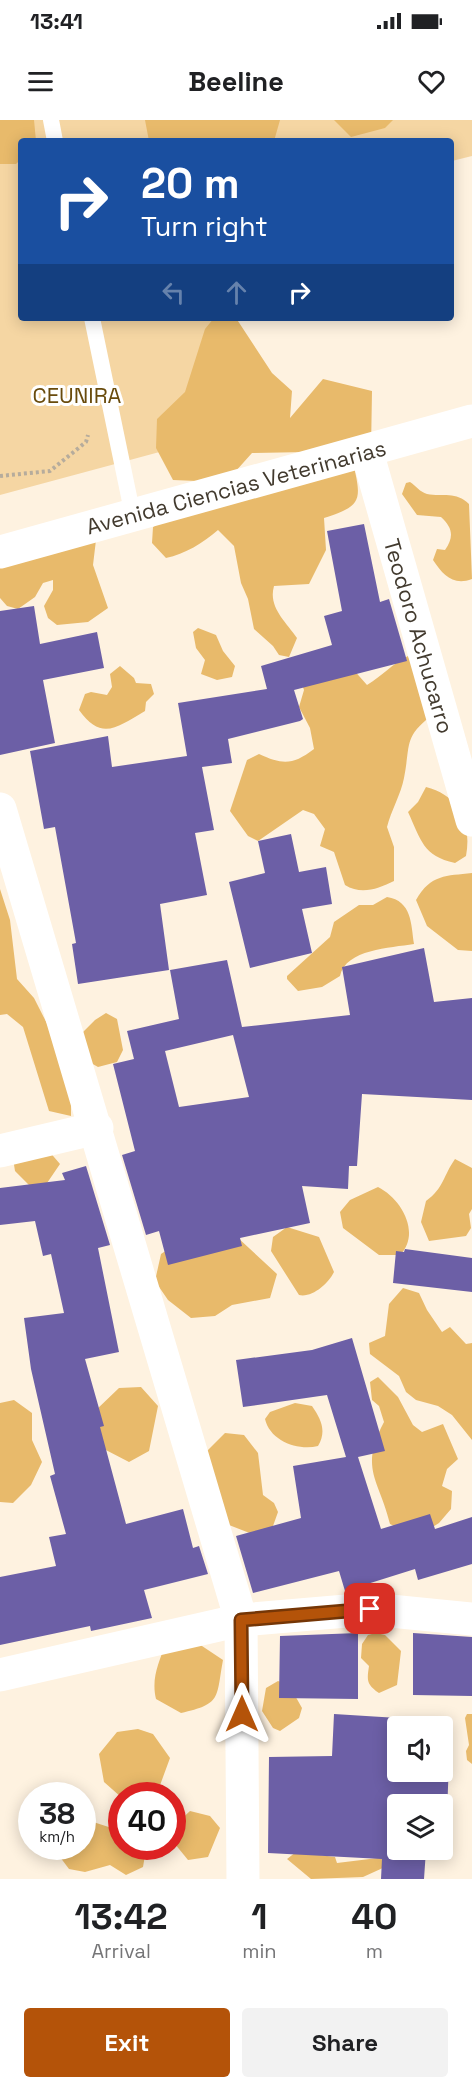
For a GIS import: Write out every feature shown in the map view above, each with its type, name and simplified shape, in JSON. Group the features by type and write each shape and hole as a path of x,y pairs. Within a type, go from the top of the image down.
{"street":[{"name":"Avenida Ciencias Veterinarias","path":"0,552 472,421"},
{"name":"Teodoro Achucarro","path":"367,452 472,820"},
{"path":"0,809 97,1128 241,1620 243,1879"},
{"path":"0,1152 97,1128"},
{"path":"0,1676 241,1620 370,1609 472,1619"}],"lane":[{"path":"51,120 55,138"},
{"path":"93,321 133,516"}],"path":[{"path":"0,476 50,471 86,442 89,432"}],"green space":[{"name":"CEUNIRA","path":"0,120 472,120 472,156 454,160 454,138 18,138 18,321 235,321 260,425 0,495"}],"shaded area":[{"path":"0,120 34,120 36,138 18,138 18,162 0,164"},
{"path":"145,120 280,120 275,138 148,138"},
{"path":"334,120 393,120 385,128 351,137"},
{"path":"212,321 238,321 272,373 292,391 290,418 323,379 372,391 371,450 353,463 358,486 356,500 346,510 324,518 326,550 309,584 274,586 275,607 297,638 289,657 279,655 273,646 254,629 248,599 241,583 234,546 218,530 194,547 166,558 152,543 153,527 221,482 173,480 156,448 157,419 185,392 205,329","holes":["307,452 226,482 252,453"]},
{"path":"410,482 425,493 459,497 469,504 472,579 459,581 449,578 433,560 437,549 445,550 448,545 451,537 450,529 441,517 417,515 402,494 406,483"},
{"path":"96,540 93,565 108,608 88,622 57,625 48,618 44,606 53,590 53,580 43,583 35,597 18,609 7,606 0,598 0,546"},
{"path":"198,628 216,635 223,651 235,666 232,677 217,680 201,674 205,660 196,648 193,632"},
{"path":"408,656 435,713 418,728 410,741 403,784 387,827 394,847 394,881 370,890 357,890 345,885 334,852 320,846 325,829 314,814 303,810 258,841 248,836 230,811 247,760 259,754 288,762 314,749 310,728 299,707 304,690 299,676 352,668 367,685"},
{"path":"120,666 134,678 136,683 151,684 154,694 146,702 145,711 118,726 103,729 87,720 79,710 85,694 91,692 107,695 112,687 110,674"},
{"path":"426,787 437,791 455,804 465,822 466,856 455,863 444,860 429,851 420,839 408,812 418,802"},
{"path":"472,873 472,951 458,950 427,926 416,900 427,885 433,881 447,876"},
{"path":"0,889 10,920 17,979 34,998 71,1071 71,1116 49,1111 23,1027 7,1014 0,1015"},
{"path":"387,897 395,899 406,908 411,921 414,944 370,951 360,955 344,967 340,976 322,987 298,991 287,976 330,937 334,922 359,905 373,905"},
{"path":"106,1013 117,1019 123,1050 117,1062 98,1067 91,1063 81,1034"},
{"path":"36,1136 60,1164 45,1186 29,1185 15,1171 12,1152"},
{"path":"455,1159 472,1168 472,1209 469,1214 471,1228 466,1236 429,1241 421,1222 426,1201 440,1186"},
{"path":"378,1187 395,1200 409,1227 406,1247 400,1255 379,1255 343,1228 340,1212 350,1200"},
{"path":"287,1227 319,1237 334,1272 324,1285 309,1294 299,1295 271,1251 273,1237"},
{"path":"236,1236 277,1274 270,1298 232,1305 215,1316 191,1318 168,1300 155,1281 161,1254 173,1246"},
{"path":"403,1288 419,1293 442,1332 450,1327 466,1344 472,1343 472,1440 452,1415 438,1406 416,1400 406,1392 399,1376 370,1354 369,1343 385,1336 389,1304"},
{"path":"378,1377 398,1397 413,1425 422,1432 443,1424 458,1459 447,1469 442,1486 452,1491 451,1509 439,1523 420,1535 412,1535 390,1524 374,1474 373,1451 384,1422 379,1406 372,1400 370,1382"},
{"path":"141,1387 158,1406 149,1451 129,1462 102,1448 95,1411 119,1388"},
{"path":"14,1400 32,1413 32,1440 42,1462 31,1485 13,1503 0,1502 0,1403"},
{"path":"295,1403 312,1406 318,1416 322,1425 322,1435 318,1446 302,1447 286,1443 268,1427 265,1419 270,1412"},
{"path":"225,1433 244,1435 258,1453 263,1495 274,1503 278,1512 268,1540 216,1520 203,1455"},
{"path":"376,1633 385,1635 401,1651 397,1685 379,1693 370,1684 369,1666 361,1658 362,1644 368,1635"},
{"path":"190,1638 223,1660 215,1697 204,1706 181,1713 156,1699 155,1677 166,1643"},
{"path":"278,1681 289,1685 302,1708 299,1718 280,1731 273,1728 262,1711 266,1688"},
{"path":"467,1714 472,1714 472,1764 467,1760 466,1751 469,1745 465,1718"},
{"path":"138,1729 153,1734 170,1758 161,1782 108,1782 108,1786 104,1782 99,1754 117,1732"},
{"path":"190,1811 210,1816 220,1828 208,1857 188,1860 186,1858 186,1815"},
{"path":"96,1823 108,1827 108,1860 144,1860 143,1867 126,1875 110,1865 85,1872 69,1869 62,1860 96,1860"},
{"path":"296,1852 335,1857 337,1863 386,1857 385,1867 363,1877 311,1879 287,1859"}],"building":[{"path":"364,524 380,602 389,599 407,661 294,690 303,719 228,739 232,763 202,767 214,830 195,833 207,895 160,904 169,970 78,984 72,944 76,943 55,827 44,829 30,751 108,736 112,767 187,756 178,703 267,689 261,666 332,645 324,616 342,611 327,531"},
{"path":"34,606 40,644 97,632 104,668 43,680 55,743 0,755 0,611"},
{"path":"291,834 299,872 326,867 332,904 302,909 312,953 250,968 229,882 265,873 258,841"},
{"path":"424,948 434,1002 472,998 472,1100 362,1094 357,1166 349,1166 348,1189 302,1186 310,1223 240,1238 242,1246 168,1265 159,1231 146,1235 122,1155 135,1151 113,1064 134,1059 127,1031 179,1019 170,970 227,960 242,1027 350,1015 342,967","holes":["233,1035 249,1097 179,1107 165,1051"]},
{"path":"86,1166 110,1245 98,1248 119,1352 85,1359 104,1426 100,1427 126,1524 183,1509 193,1548 199,1546 208,1574 144,1590 152,1618 91,1631 90,1626 0,1645 0,1577 56,1566 49,1537 66,1534 50,1476 55,1474 31,1369 24,1318 64,1313 51,1254 43,1256 35,1221 0,1225 0,1188 65,1180 62,1173"},
{"path":"405,1249 472,1258 472,1292 393,1283 396,1251 404,1252"},
{"path":"352,1338 385,1451 358,1457 381,1529 430,1514 435,1529 472,1517 472,1564 418,1580 415,1569 345,1591 339,1571 253,1593 236,1536 301,1518 293,1466 346,1457 327,1395 243,1407 236,1360 312,1350"},
{"path":"358,1633 358,1699 279,1698 280,1636"},
{"path":"413,1633 472,1637 472,1696 413,1695"},
{"path":"334,1714 387,1717 387,1782 448,1782 448,1794 387,1794 387,1860 425,1860 424,1879 381,1879 382,1859 268,1853 269,1757 332,1756"}],"route":[{"path":"242,1714 241,1620 370,1609"}]}
